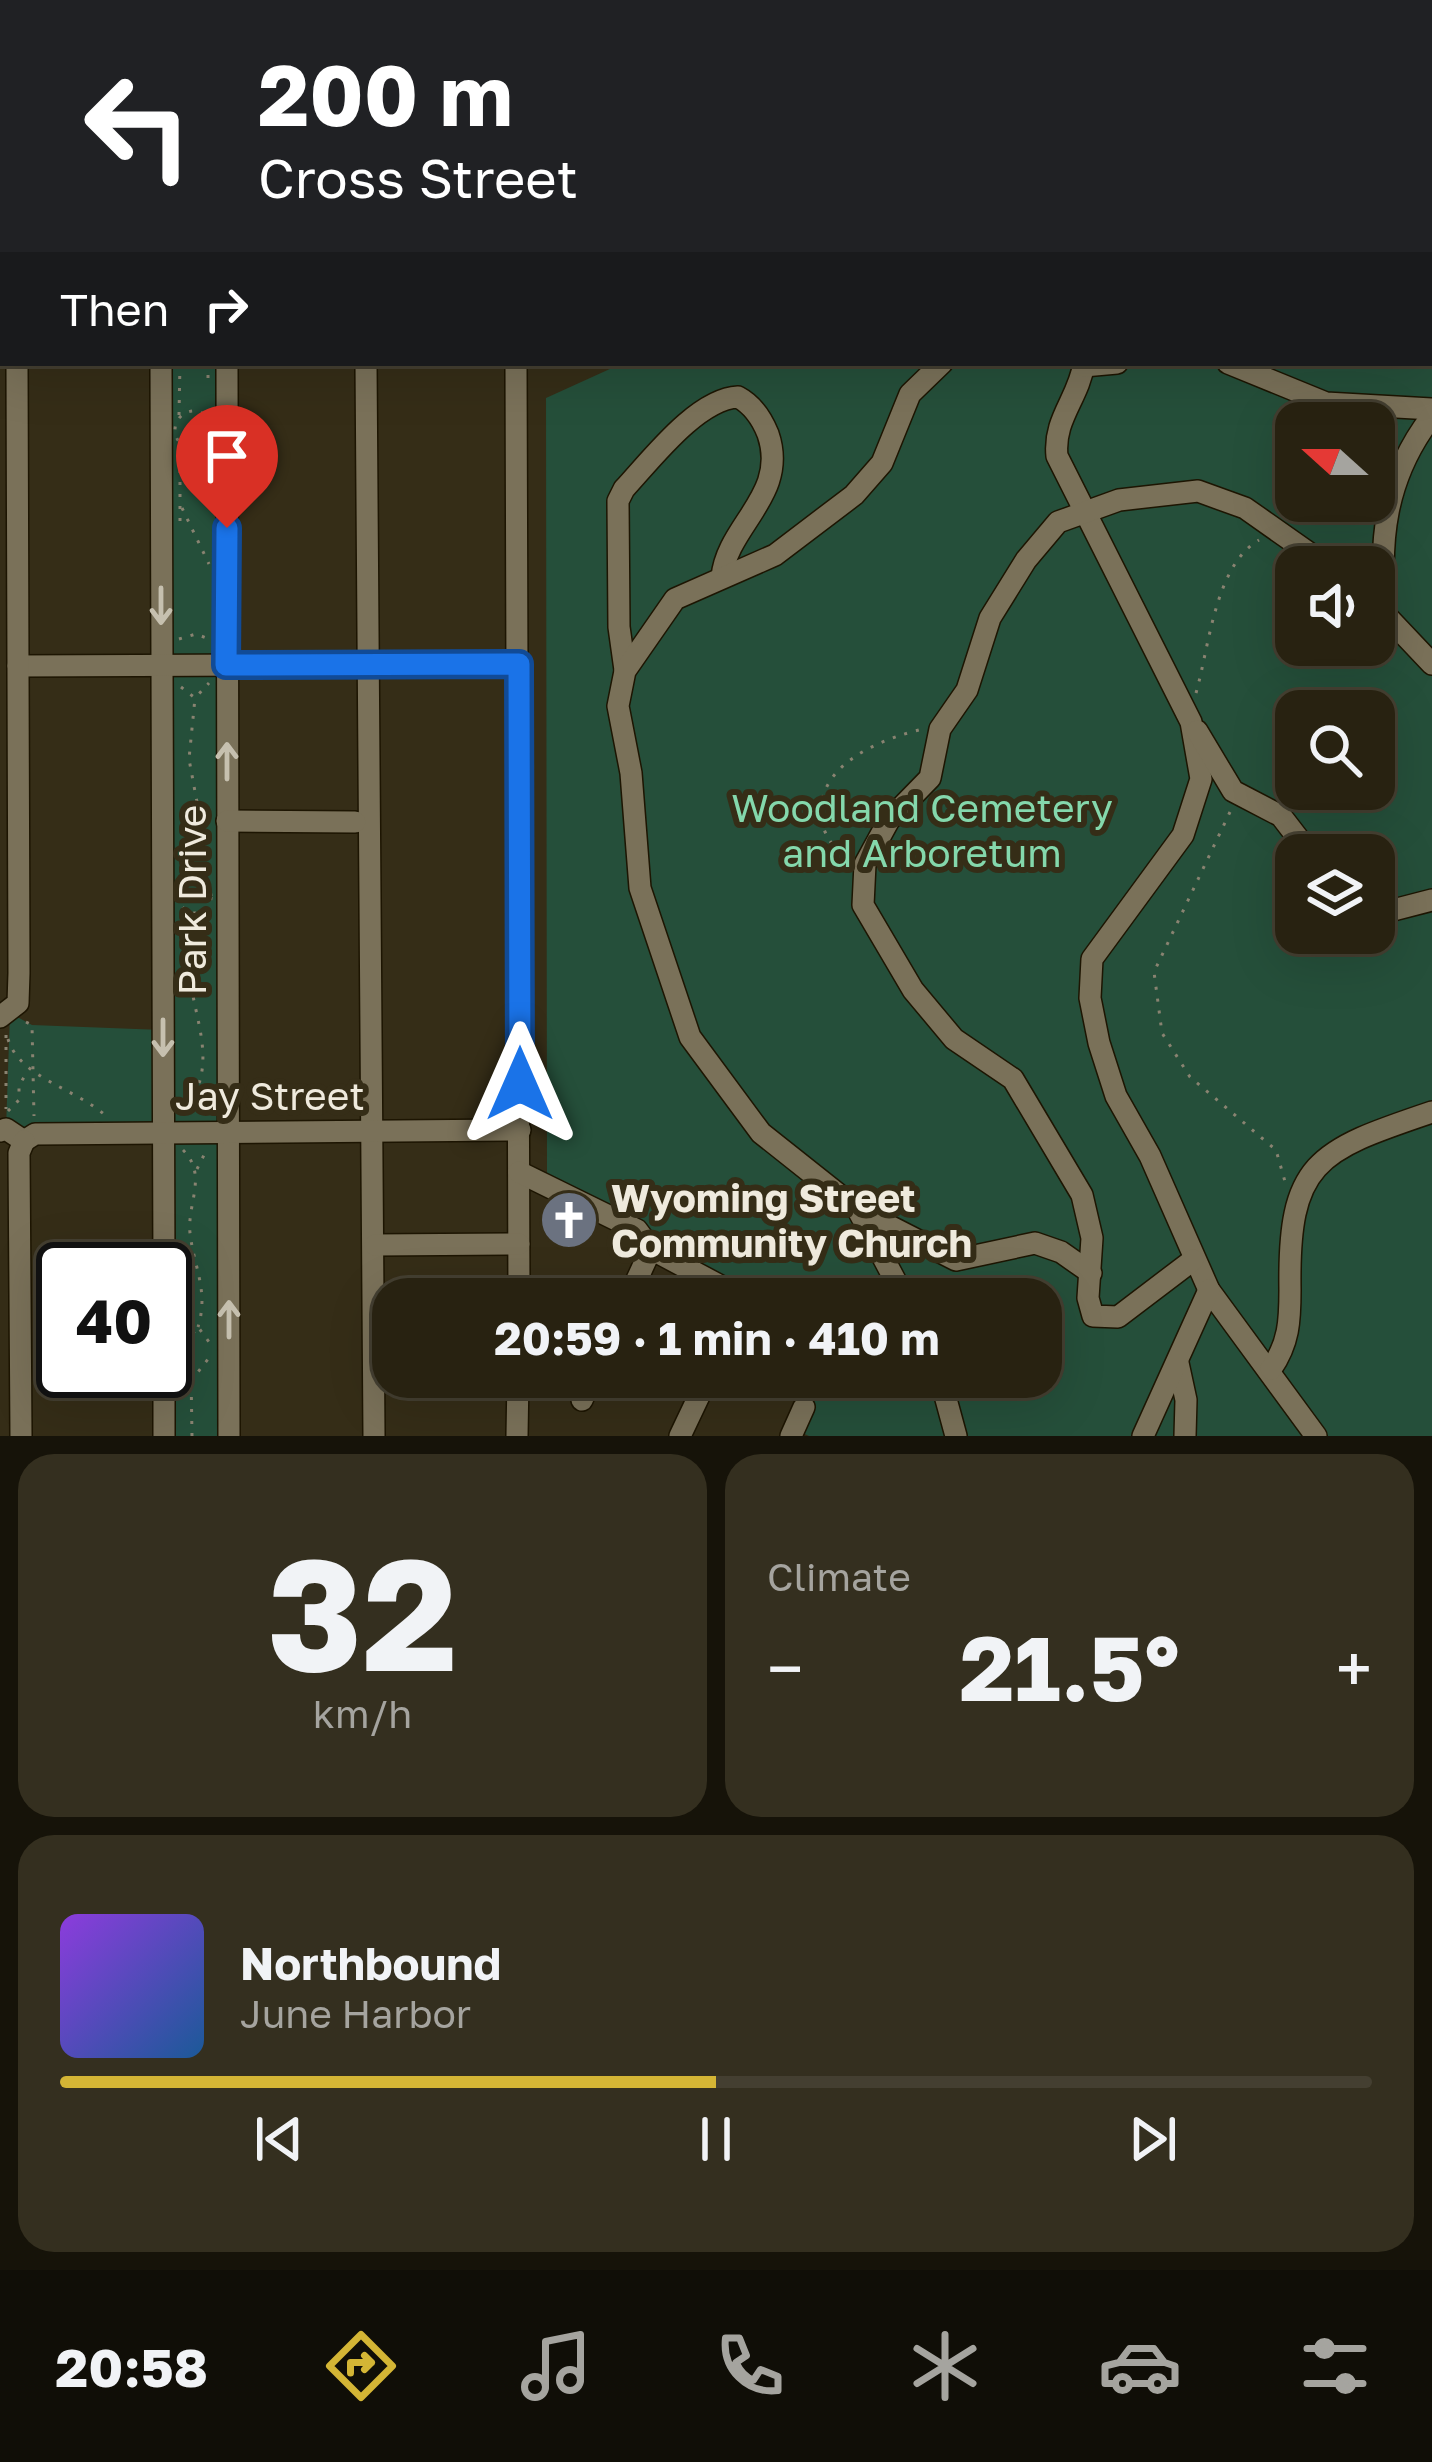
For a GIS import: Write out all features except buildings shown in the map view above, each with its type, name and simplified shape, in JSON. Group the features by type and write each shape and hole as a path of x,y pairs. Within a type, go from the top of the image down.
{"street":[{"name":"Park Drive","path":"161,366 171,1132 165,1242"},
{"name":"Park Drive","path":"227,366 220,670 227,821 221,1131 229,1436"},
{"path":"367,366 374,1436"},
{"path":"516,366 519,1278"},
{"path":"625,671 674,598 788,547 870,481 907,400 939,366"},
{"path":"1082,366 1056,439 1058,459 1190,720 1238,795 1281,816 1294,834"},
{"path":"1235,366 1326,403 1432,412 1386,508 1382,546"},
{"path":"5,1015 18,1003 9,902 9,797 18,666 9,391"},
{"path":"722,578 723,561 759,508 772,469 764,424 738,397 714,404 692,422 624,489 618,501 619,627 625,671 619,722 631,773 638,877 686,1027 712,1073 761,1133 858,1210 956,1260 1035,1243 1061,1252 1091,1273"},
{"path":"1193,1260 1108,1320 1089,1310 1089,1217 1066,1164 1013,1079 954,1039 913,990 868,916 865,864 881,831 930,778 943,724 963,698 984,632 1012,580 1053,526 1082,510 1131,497 1195,490 1238,505 1300,546"},
{"path":"1395,625 1432,664"},
{"path":"18,666 220,670 519,664"},
{"path":"1190,720 1201,779 1183,835 1098,946 1089,990 1114,1092 1150,1156 1193,1260 1209,1290 1316,1436"},
{"path":"227,821 355,822"},
{"path":"1395,909 1432,900"},
{"path":"1292,1211 1306,1180 1327,1155 1432,1112"},
{"path":"14,1129 10,1331 20,1436"},
{"name":"Jay Street","path":"14,1129 520,1130"},
{"path":"519,1172 638,1230 651,1249 708,1278"},
{"path":"1271,1369 1289,1330 1292,1211 1286,1187"},
{"path":"858,1210 894,1278"},
{"path":"375,1245 519,1244"},
{"path":"638,1278 651,1249"},
{"path":"1143,1436 1209,1290"},
{"path":"1178,1363 1186,1400 1185,1436"},
{"path":"164,1398 164,1436"},
{"path":"517,1436 518,1398"},
{"path":"680,1436 698,1398"},
{"path":"946,1398 956,1436"},
{"path":"791,1436 804,1407"}],"path":[{"path":"178,419 188,412 206,415 211,438 202,446 184,446 176,437 180,366"},
{"path":"181,506 210,566"},
{"path":"1190,720 1233,569 1244,548 1276,529"},
{"path":"176,642 196,634 214,643"},
{"path":"168,670 195,698"},
{"path":"200,912 190,912 179,900 203,835 190,759 195,698 220,670"},
{"path":"863,883 822,821 822,796 840,768 865,749 943,724"},
{"path":"1238,795 1154,972 1162,1033 1190,1077 1276,1150 1286,1187"},
{"path":"841,856 853,852 851,843"},
{"path":"188,883 199,882 209,892 210,901 200,912 189,964 205,1051 197,1096 171,1132 196,1170"},
{"path":"5,1015 32,1024 30,1071 14,1129"},
{"path":"14,1129 6,1029 15,1059 30,1071 68,1087 111,1120"},
{"path":"14,1129 15,1109 30,1071"},
{"path":"192,1335 198,1327 203,1277 190,1233 196,1170 221,1131 197,1096"},
{"path":"192,1380 215,1351 198,1327"},
{"path":"191,1398 192,1436"}],"green space":[{"path":"161,366 227,366 229,1436 164,1436 164,1398 192,1398 192,1242 164,1242 164,1132 6,1129 10,1013 32,1025 162,1030"},
{"name":"Woodland Cemetery and Arboretum","path":"616,366 1432,366 1432,1436 809,1436 794,1429 809,1398 1062,1398 1062,1278 723,1278 654,1246 547,1175 546,398"}],"place":[{"name":"Wyoming Street Community Church","path":"569,1220"}],"route":[{"path":"227,528 226,665 519,664 520,1084"}]}
